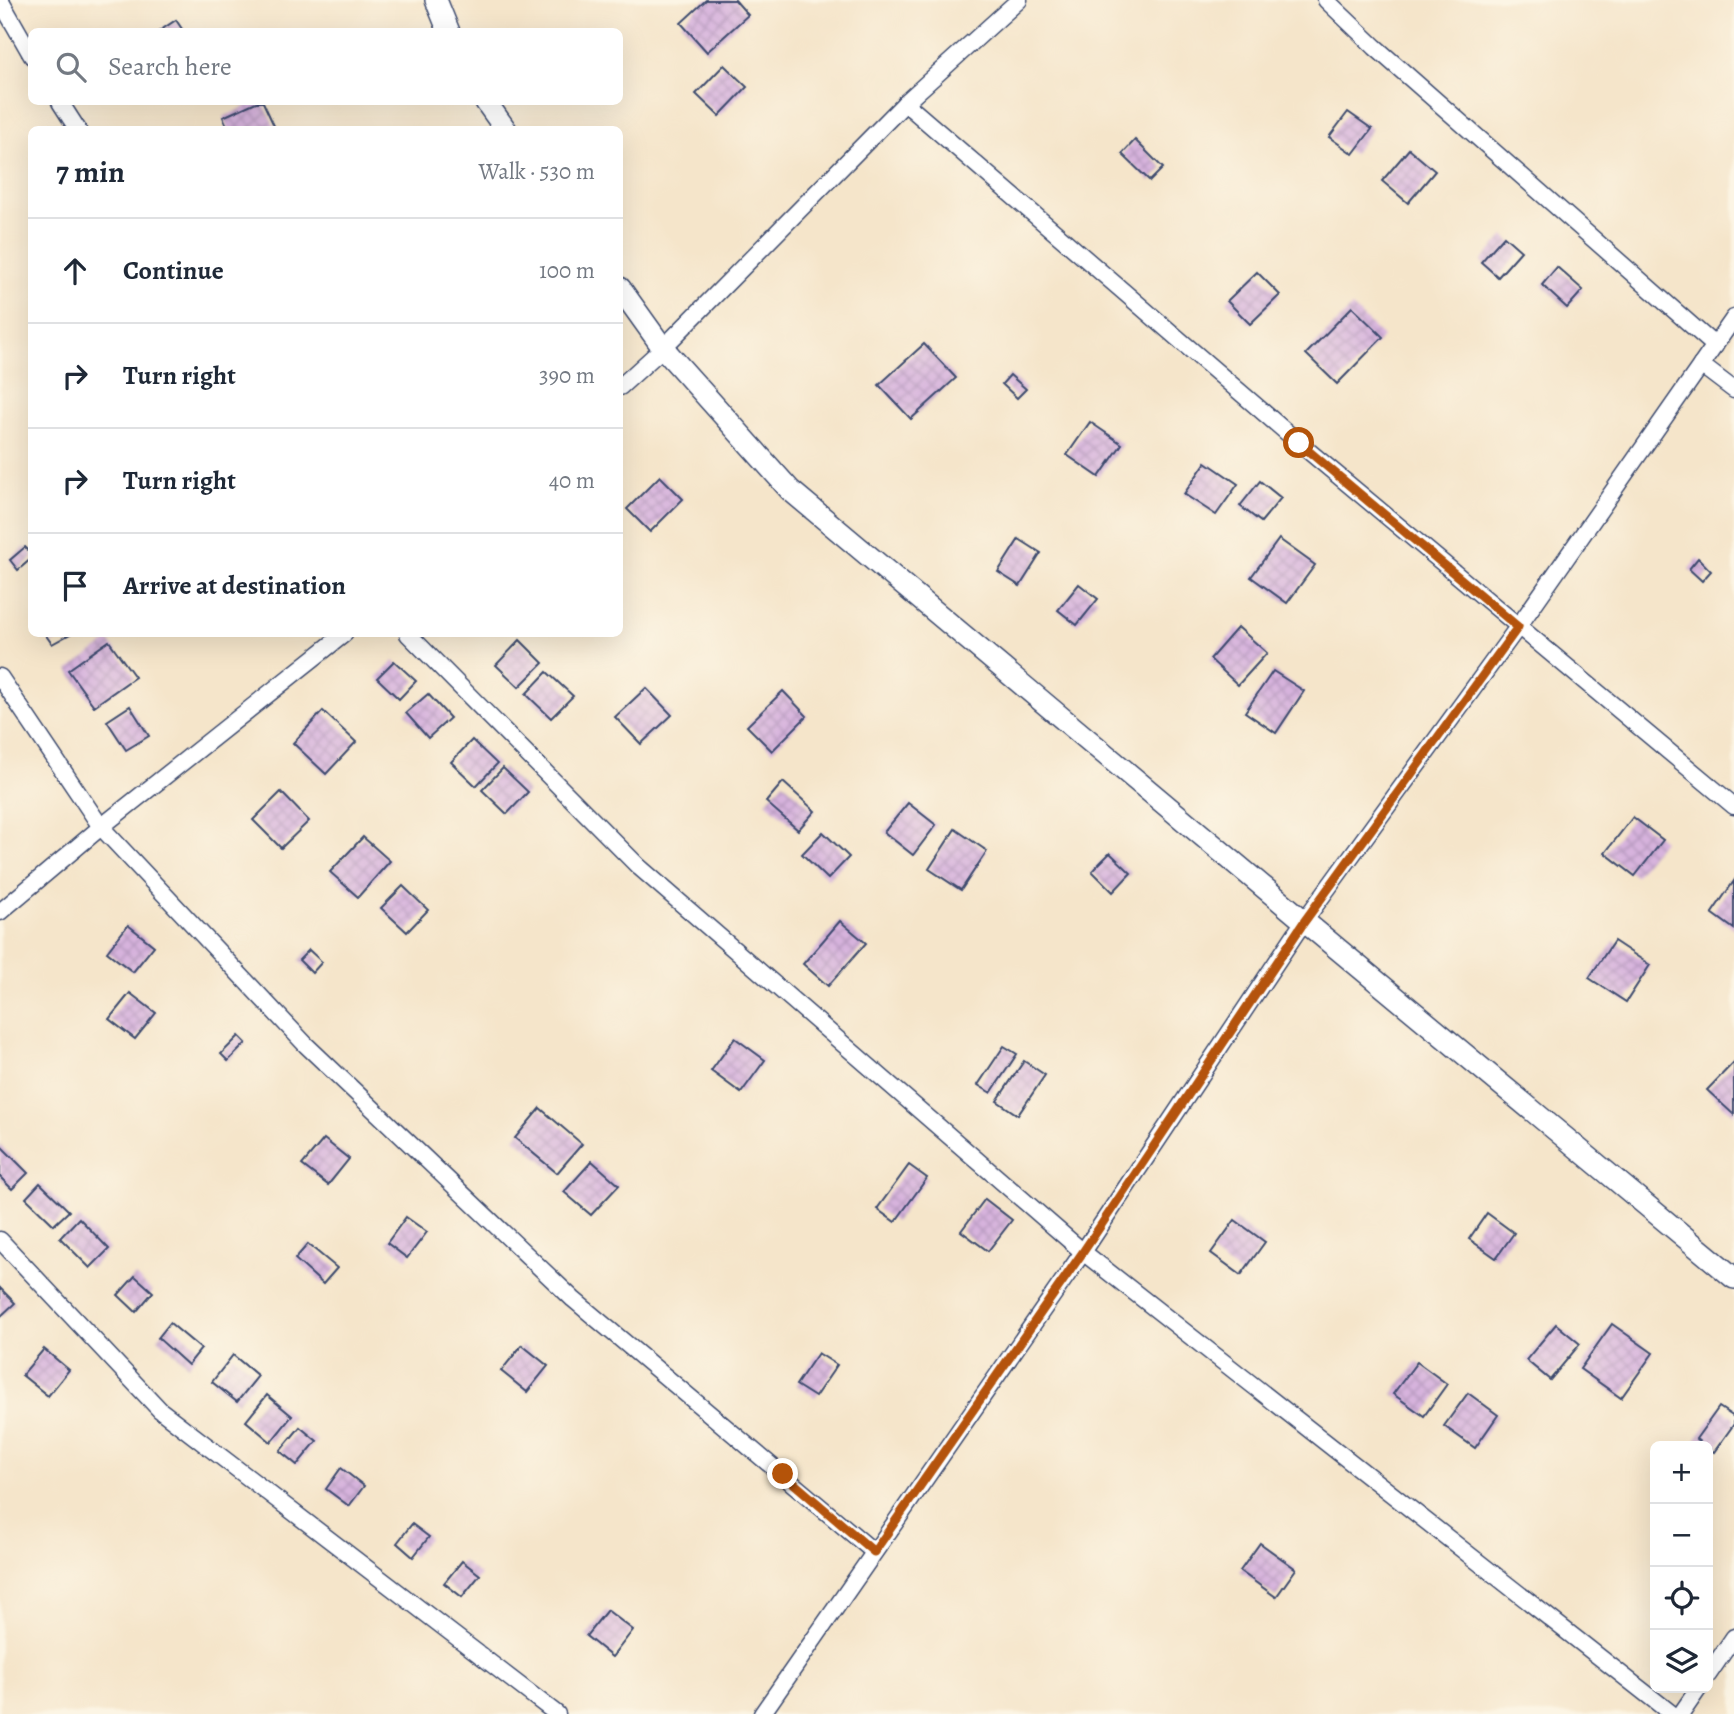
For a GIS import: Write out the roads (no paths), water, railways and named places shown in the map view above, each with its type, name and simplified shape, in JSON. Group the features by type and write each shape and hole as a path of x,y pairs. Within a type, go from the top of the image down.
{"street":[{"path":"0,0 28,49"},
{"path":"436,0 447,28"},
{"path":"623,384 663,348 905,103 1019,0"},
{"path":"1326,0 1375,47 1715,346"},
{"path":"905,103 1299,443 1734,806"},
{"path":"62,105 75,126"},
{"path":"488,105 503,126"},
{"path":"623,292 663,348 790,490 1304,922 1734,1278"},
{"path":"762,1714 1083,1252 1304,922 1518,627 1734,318"},
{"path":"1701,365 1734,390"},
{"path":"0,912 340,637"},
{"path":"411,637 638,866 1083,1252 1672,1714"},
{"path":"0,677 102,827 306,1045 573,1299 874,1552"},
{"path":"0,1240 160,1410 557,1714"},
{"path":"1713,1668 1734,1637"},
{"path":"1681,1714 1696,1693"}]}
